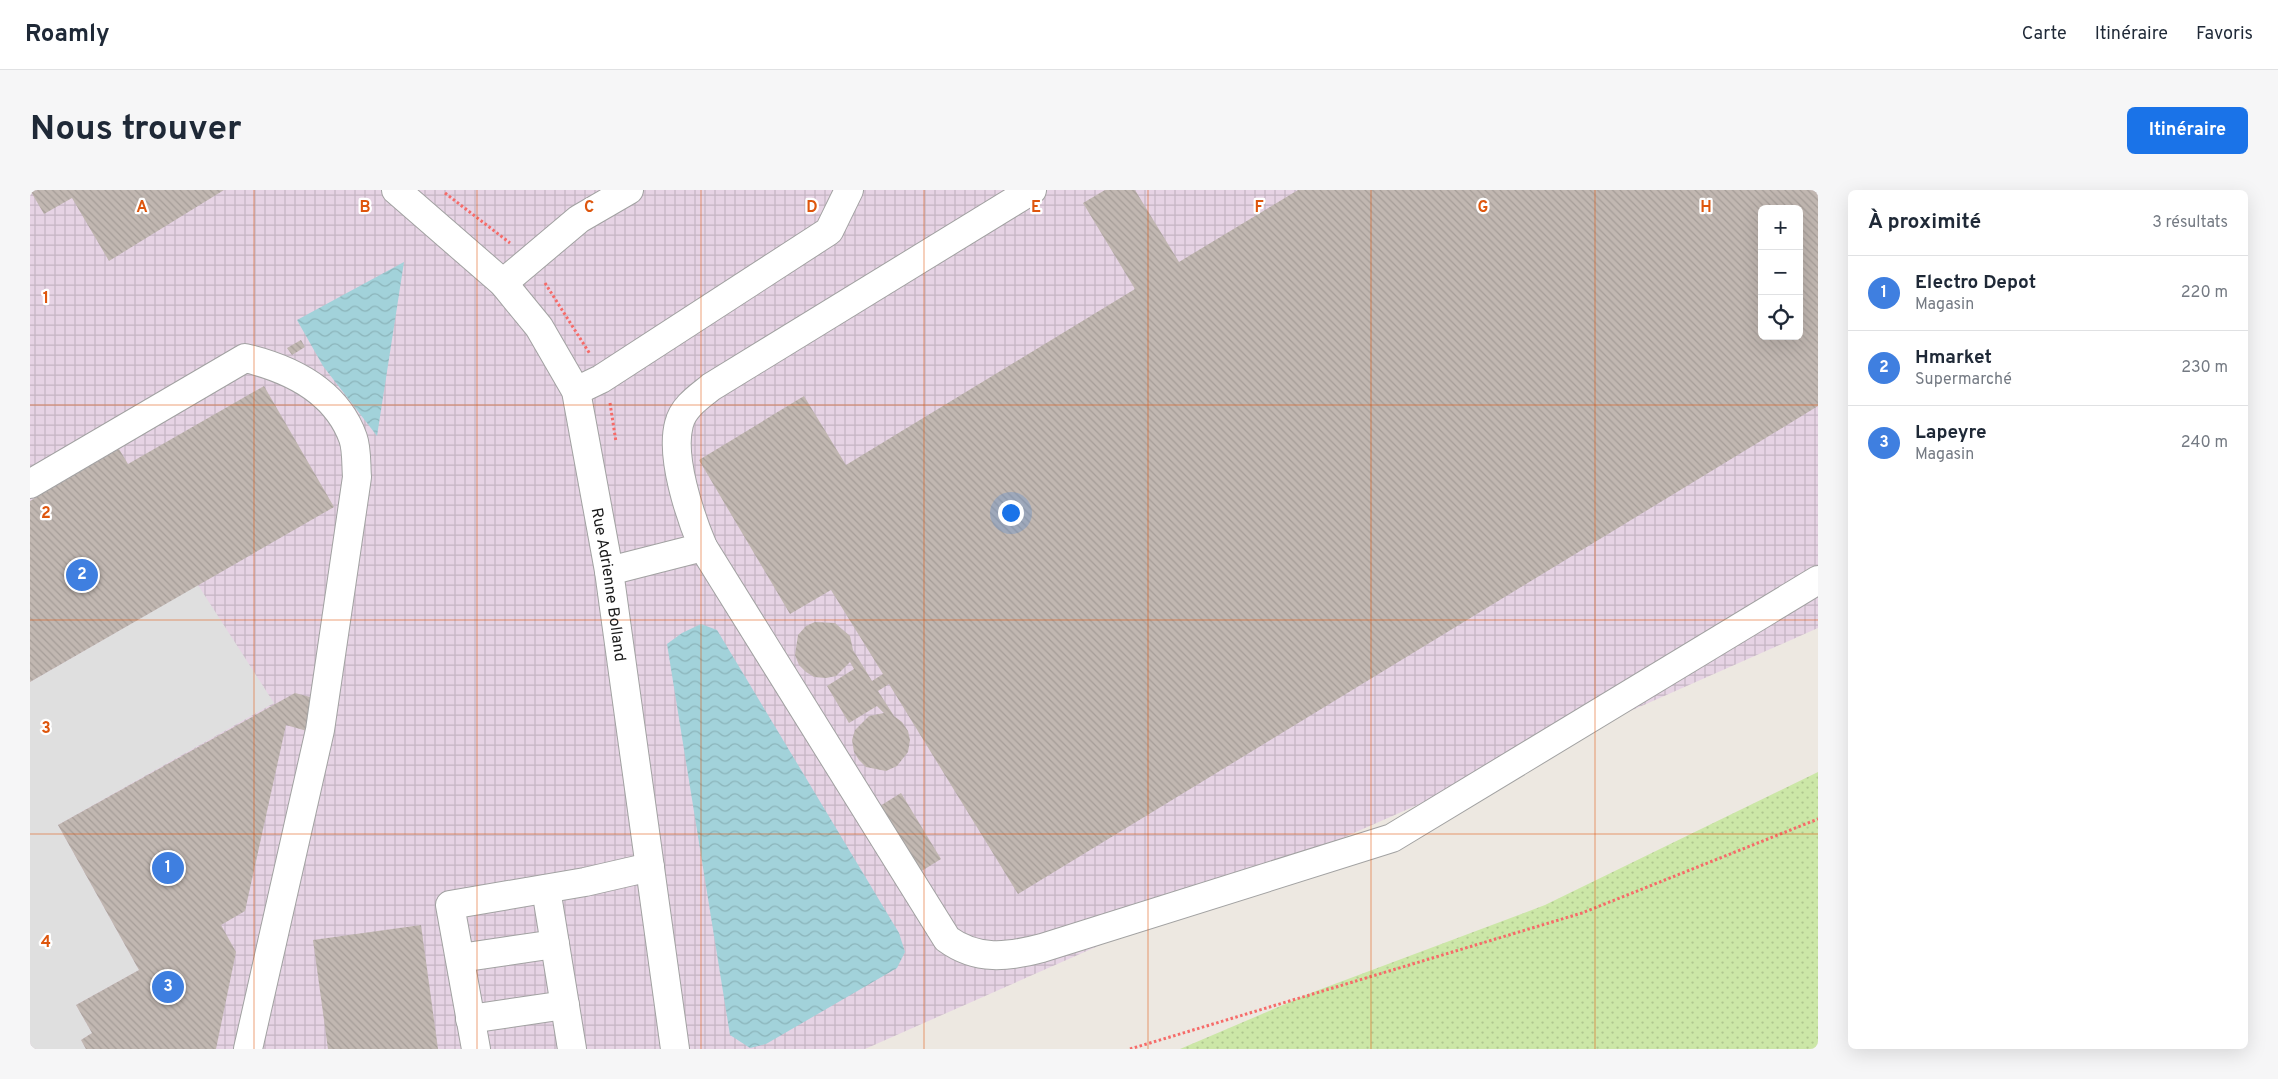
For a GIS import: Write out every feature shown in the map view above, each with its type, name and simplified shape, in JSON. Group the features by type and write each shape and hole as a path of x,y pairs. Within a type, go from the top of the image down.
{"street":[{"name":"Rue Adrienne Bolland","path":"396,190 503,283 539,327 576,391 609,571 675,1049"},
{"path":"503,283 579,219 630,190"},
{"path":"576,391 601,379 829,231 849,190"},
{"path":"1032,190 711,387 691,403 679,424 678,451 689,513 703,547 948,939 960,948 978,954 997,956 1017,955 1392,838 1818,580"},
{"path":"30,484 246,358 277,366 309,382 336,408 354,439 357,477 320,730 248,1049"},
{"path":"609,571 703,547"},
{"path":"476,1049 450,904 546,889 650,867"},
{"path":"546,889 572,1049"},
{"path":"460,958 555,944"},
{"path":"470,1019 564,1005"}],"path":[{"path":"1130,1049 1582,913 1818,819"}],"shaded area":[{"path":"30,190 1818,190 1818,628 865,1049 30,1049"},
{"path":"198,585 274,703 58,825 139,970 76,1005 92,1033 81,1040 86,1049 30,1049 30,682"}],"green space":[{"path":"1818,772 1818,1049 1180,1049 1316,991 1545,905"}],"water":[{"path":"404,262 377,436 323,366 297,320"},
{"path":"701,624 717,630 899,933 905,952 897,968 766,1044 750,1048 730,1035 667,644 682,633"}],"building":[{"path":"30,190 224,190 109,261 72,198 44,214"},
{"path":"1105,190 1135,190 1179,262 1298,190 1818,190 1818,406 1018,894 889,684 878,691 894,716 902,722 908,731 910,740 908,752 897,766 886,771 866,767 859,760 854,752 852,740 855,730 869,716 884,713 877,706 849,723 827,686 854,669 850,662 836,676 826,678 814,677 799,665 795,655 798,635 806,626 815,622 835,623 850,636 853,650 872,681 883,674 831,590 790,614 699,460 804,396 846,465 1135,289 1083,203"},
{"path":"301,340 305,347 292,355 287,348"},
{"path":"264,386 334,507 30,682 30,501 119,449 128,464"},
{"path":"295,693 314,698 307,731 286,725 245,911 221,925 236,952 216,1049 86,1049 81,1040 92,1033 76,1005 139,970 58,825"},
{"path":"901,793 941,859 920,872 880,806"},
{"path":"421,925 438,1049 328,1049 313,940"}],"place":[{"name":"Hmarket","path":"82,575"},
{"name":"Electro Depot","path":"168,868"},
{"name":"Lapeyre","path":"168,987"}]}
